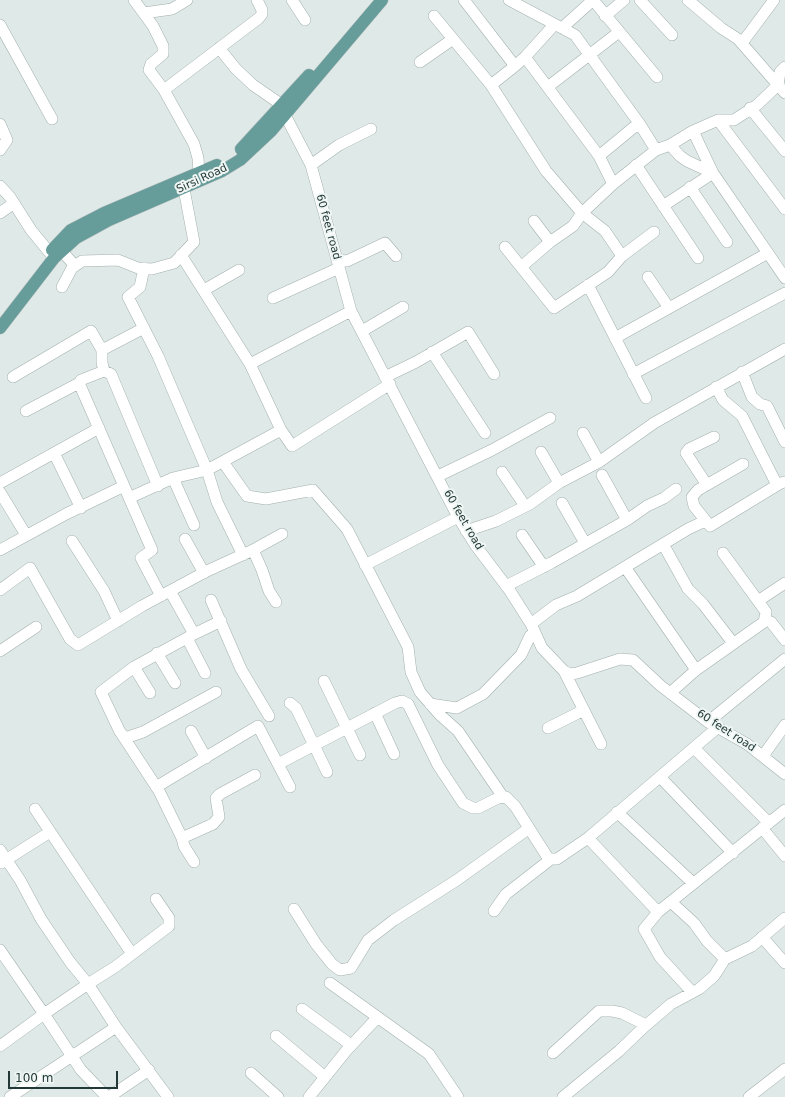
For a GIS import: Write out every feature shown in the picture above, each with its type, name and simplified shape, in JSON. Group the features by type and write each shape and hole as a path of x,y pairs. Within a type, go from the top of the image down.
{"main road":[{"name":"Sirsi Road","path":"0,328 71,230 104,212 198,178 222,171 240,160 272,131 284,110 371,0"},
{"name":"Sirsi Road","path":"284,110 382,0"},
{"name":"Sirsi Road","path":"0,315 55,254 76,238 109,220 184,189 198,178"}],"street":[{"path":"134,0 153,26 164,49 163,54 151,64 148,70 164,90 194,144 198,158 198,178"},
{"path":"144,13 172,9 187,0"},
{"path":"164,90 262,14 262,10 257,0"},
{"path":"292,0 305,20"},
{"path":"464,0 515,66"},
{"path":"508,0 575,35 639,123 656,150"},
{"path":"520,7 530,0"},
{"path":"491,85 515,66 558,26 593,0 656,77"},
{"path":"606,16 624,0"},
{"path":"640,0 672,35"},
{"path":"688,0 721,28 742,43 782,89"},
{"path":"742,43 774,0"},
{"path":"434,16 491,85 546,171 582,212 605,231 622,256"},
{"path":"0,24 52,119"},
{"path":"548,86 619,32"},
{"path":"420,62 453,39"},
{"path":"219,48 236,69 284,110"},
{"path":"525,57 599,156 614,184"},
{"path":"782,89 780,72 785,67"},
{"path":"521,267 550,242 573,226 582,212 656,150 670,145 693,131 718,120 734,120 750,108 782,89"},
{"path":"750,108 785,151"},
{"name":"60 feet road","path":"284,110 311,165 351,311 458,517 476,546 506,586 533,629 542,648 564,671 577,673 611,661 626,659 638,664 670,693 712,725 747,744 785,774"},
{"path":"718,120 785,209"},
{"path":"599,156 639,123"},
{"path":"0,124 6,140 0,150"},
{"path":"311,165 339,145 372,129"},
{"path":"693,131 713,173 785,278"},
{"path":"670,145 687,161 713,173"},
{"path":"636,166 698,258"},
{"path":"663,206 713,173"},
{"path":"0,186 55,254 74,266"},
{"path":"690,187 727,242"},
{"path":"62,287 74,266 82,261 118,260 134,267 152,269 174,263 194,242 184,189"},
{"path":"0,213 14,203"},
{"path":"534,221 550,242"},
{"path":"505,247 554,308 608,272 622,256 654,232"},
{"path":"273,298 338,264 385,243 396,256"},
{"path":"615,338 768,253"},
{"path":"181,255 250,364 281,430 292,446 388,380 432,352 468,332 494,374"},
{"path":"144,268 140,287 128,297 158,356 207,470 217,502 248,553 262,570 269,591 276,602"},
{"path":"204,290 239,270"},
{"path":"648,277 669,308"},
{"path":"588,285 646,398"},
{"path":"633,374 785,293"},
{"path":"362,331 403,307"},
{"path":"250,364 351,311"},
{"path":"102,350 144,328"},
{"path":"13,377 91,331 102,350 102,363 104,371"},
{"path":"466,531 496,521 525,506 559,483 599,462 654,423 785,349"},
{"path":"432,352 485,434"},
{"path":"26,411 79,383 81,380 104,371 110,374 158,486"},
{"path":"742,372 752,397 760,404 767,406 785,442"},
{"path":"79,383 152,550 141,558 166,593 190,636 205,673"},
{"path":"716,387 726,403 742,416 773,478 782,483"},
{"path":"438,476 492,450 550,418"},
{"path":"0,483 99,428"},
{"path":"129,498 173,478 207,470 281,430"},
{"path":"582,433 599,462"},
{"path":"707,485 686,453 689,449 714,437"},
{"path":"541,452 559,483"},
{"path":"54,453 81,508"},
{"path":"223,462 247,496 266,499 313,490 347,529 408,647 411,672 420,692 430,704 458,731 503,797 510,800 548,858 557,859 588,838 617,812 637,798 694,749 712,725 785,659"},
{"path":"742,464 707,485 692,497 694,506 710,526 782,483"},
{"path":"502,472 525,506"},
{"path":"602,475 627,520"},
{"path":"173,478 194,525"},
{"path":"0,550 26,535 124,486"},
{"path":"506,586 544,567 627,520 676,489"},
{"path":"0,492 26,535"},
{"path":"562,503 585,543"},
{"path":"366,565 458,517"},
{"path":"430,704 456,708 483,694 521,655 533,629 556,605 577,596 663,544 705,521"},
{"path":"0,590 30,568 70,639 78,645 166,593 204,573 248,553 282,534"},
{"path":"522,535 544,567"},
{"path":"185,539 204,573"},
{"path":"72,542 104,591 118,621"},
{"path":"663,544 688,589 703,604 733,643"},
{"path":"670,693 696,670 764,622 766,612 723,553"},
{"path":"625,568 696,670"},
{"path":"758,601 785,583"},
{"path":"211,600 238,664 269,716"},
{"path":"194,862 184,846 182,838 156,787 125,738 101,692 134,667 157,653 221,621"},
{"path":"771,622 785,640"},
{"path":"0,651 36,626"},
{"path":"157,653 175,683"},
{"path":"134,667 150,693"},
{"path":"564,671 601,744"},
{"path":"324,681 360,755"},
{"path":"125,738 143,732 216,692"},
{"path":"278,764 395,703 402,702 408,704 438,765 462,803 473,808 478,808 503,797"},
{"path":"290,703 296,708 327,772"},
{"path":"548,728 584,710"},
{"path":"375,713 394,754"},
{"path":"156,787 258,726 290,787"},
{"path":"763,756 784,727"},
{"path":"191,731 206,758"},
{"path":"694,749 766,825 785,856"},
{"path":"182,838 213,824 219,817 216,798 220,794 255,775"},
{"path":"660,777 733,853"},
{"path":"35,809 132,954"},
{"path":"692,992 660,957 644,930 658,912 785,810"},
{"path":"617,812 693,883"},
{"path":"294,909 316,944 332,964 340,970 351,968 368,940 394,920 457,880 528,829"},
{"path":"3,861 50,832"},
{"path":"588,838 658,912"},
{"path":"0,850 3,861 20,880 41,919 70,962 88,984 116,1027 168,1097"},
{"path":"494,911 506,894 551,859"},
{"path":"0,1046 132,954 169,926 169,918 156,899"},
{"path":"671,902 694,923 707,941 725,959"},
{"path":"563,1097 619,1052 646,1025 671,1004 692,992 714,976 725,959 752,946 785,918"},
{"path":"762,937 785,963"},
{"path":"0,950 81,1070 108,1097 149,1070"},
{"path":"330,983 429,1054 458,1097"},
{"path":"302,1009 351,1045"},
{"path":"553,1053 599,1011 612,1010 622,1013 646,1025"},
{"path":"309,1097 351,1045 377,1018"},
{"path":"10,1097 116,1027"},
{"path":"276,1036 325,1077"},
{"path":"749,1097 785,1069"},
{"path":"251,1074 278,1097"}]}
